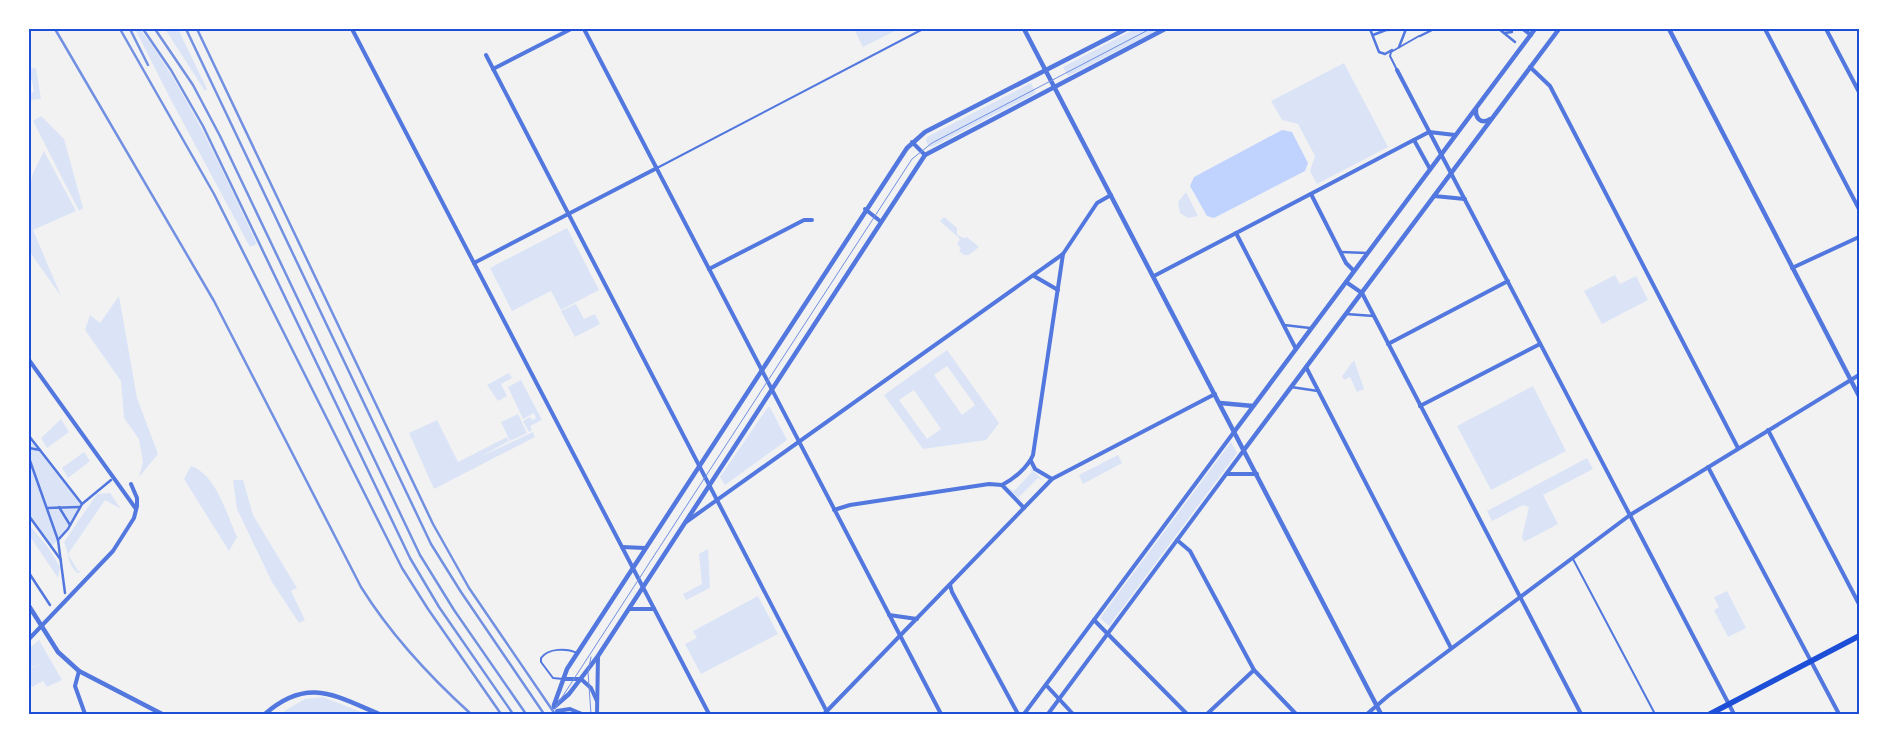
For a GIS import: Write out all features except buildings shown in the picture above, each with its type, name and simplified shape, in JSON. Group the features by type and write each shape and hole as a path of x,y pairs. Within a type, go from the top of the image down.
{"main road":[{"path":"1710,714 1859,636"}],"street":[{"path":"352,29 709,714"},
{"path":"494,69 571,29"},
{"path":"584,29 941,714"},
{"path":"1024,29 1382,714"},
{"path":"1126,29 925,132 912,142 865,209 577,653 567,669 554,707 569,694 598,656 880,221 925,155 1165,29"},
{"path":"1370,29 1377,49 1382,54 1390,56"},
{"path":"1373,35 1386,30 1405,29 1399,47"},
{"path":"1420,36 1434,29"},
{"path":"1499,29 1515,42"},
{"path":"1523,29 1531,35"},
{"path":"1024,714 1535,29"},
{"path":"1048,714 1558,29"},
{"path":"1669,29 1859,396"},
{"path":"1765,29 1859,209"},
{"path":"1826,29 1859,92"},
{"path":"1504,33 1512,32"},
{"path":"1386,54 1392,50"},
{"path":"486,55 710,484 826,713 1052,479 1215,394"},
{"path":"1530,67 1549,84 1738,448"},
{"path":"1397,70 1734,714"},
{"path":"1476,107 1476,116 1479,120 1486,121 1492,117"},
{"path":"1154,276 1429,132 1455,135"},
{"path":"1414,140 1430,169"},
{"path":"912,142 925,155"},
{"path":"474,263 657,168"},
{"path":"684,524 1063,254 1098,202 1111,194"},
{"path":"1311,194 1340,252 1354,271"},
{"path":"1434,196 1465,199"},
{"path":"865,209 880,221"},
{"path":"709,269 804,220 812,220"},
{"path":"1236,233 1296,349"},
{"path":"1792,268 1859,237"},
{"path":"1340,252 1367,253"},
{"path":"1052,479 1035,469 1031,461 1063,254"},
{"path":"1034,276 1058,290"},
{"path":"1388,344 1508,281"},
{"path":"1346,282 1362,293 1581,714"},
{"path":"1346,314 1374,316"},
{"path":"1284,326 1312,328"},
{"path":"1420,406 1540,344"},
{"path":"29,360 136,509"},
{"path":"1306,367 1451,648"},
{"path":"1367,714 1451,648 1630,514 1859,375"},
{"path":"1291,388 1318,391"},
{"path":"1220,403 1253,406"},
{"path":"1768,430 1859,604"},
{"path":"29,436 81,506"},
{"path":"29,448 41,451"},
{"path":"29,458 58,540 64,593"},
{"path":"834,510 850,504 989,484 1002,485 1011,480 1031,461"},
{"path":"1708,467 1839,714"},
{"path":"1226,474 1256,474"},
{"path":"58,540 70,525 81,506 111,480"},
{"path":"29,639 113,551 134,518 137,498 130,484"},
{"path":"1002,485 1024,508"},
{"path":"47,508 81,506"},
{"path":"59,508 70,525"},
{"path":"29,516 62,562"},
{"path":"29,524 32,521"},
{"path":"1177,540 1190,551 1254,670 1296,714"},
{"path":"622,547 646,548"},
{"path":"29,573 50,605"},
{"path":"950,584 952,592 1018,714"},
{"path":"29,606 58,652 79,671 162,714"},
{"path":"629,608 654,609"},
{"path":"889,615 917,619"},
{"path":"1094,620 1187,714"},
{"path":"597,714 598,656"},
{"path":"1207,714 1254,670"},
{"path":"79,671 75,686 85,714"},
{"path":"563,679 581,679 593,691 597,703"},
{"path":"1046,685 1073,714"},
{"path":"265,714 284,699 293,695 319,692 331,694 379,714"},
{"path":"557,711 570,709 582,714"}],"lane":[{"path":"657,168 923,29"},
{"path":"1397,70 1390,56 1392,50 1420,36"},
{"path":"1572,557 1655,714"},
{"path":"563,679 553,678 541,662 541,658 549,651 570,650 577,653"}],"shaded area":[{"path":"135,29 140,29 158,54 189,106 218,161 257,244 250,247"},
{"path":"165,29 178,29 207,89 205,91"},
{"path":"860,29 899,29 863,47 855,31"},
{"path":"1135,29 1160,29 1068,76 1063,67"},
{"path":"1344,63 1388,147 1317,184 1310,171 1315,156 1298,124 1282,120 1271,101"},
{"path":"36,68 41,99 29,100 29,93 34,92 32,80 29,80 29,69"},
{"path":"1031,83 1036,93 932,147 928,146 927,137"},
{"path":"41,116 64,139 83,208 79,211 33,121"},
{"path":"44,151 76,211 33,230 61,296 29,251 29,191 33,173"},
{"path":"1186,192 1198,216 1188,218 1180,213 1178,202"},
{"path":"944,217 957,228 957,235 964,238 967,237 979,247 969,255 964,255 959,251 961,248 957,244 960,239 940,221"},
{"path":"567,228 599,290 561,310 551,291 512,311 490,268"},
{"path":"1615,275 1620,284 1636,276 1648,300 1602,324 1584,291"},
{"path":"119,296 137,398 158,454 139,477 143,462 139,439 124,418 121,381 85,330 90,315 100,323"},
{"path":"576,304 584,319 595,314 600,324 575,337 561,311"},
{"path":"947,350 999,423 986,440 923,449 884,395","holes":["947,366 975,405 962,415 934,375","914,390 941,429 927,439 899,400"]},
{"path":"1354,360 1364,389 1357,392 1350,377 1344,380 1342,376"},
{"path":"509,373 512,378 501,384 507,396 498,401 487,385"},
{"path":"521,380 542,420 530,426 532,430 529,432 523,421 530,417 532,420 536,418 534,413 523,419 508,387"},
{"path":"1533,386 1566,451 1491,490 1457,426"},
{"path":"768,407 770,407 787,440 725,485 720,477"},
{"path":"518,414 527,433 510,441 501,422"},
{"path":"61,419 69,432 47,448 41,438"},
{"path":"437,420 458,462 507,437 509,441 480,457 533,432 535,437 434,489 409,433"},
{"path":"29,436 82,504 68,529 51,547 29,516"},
{"path":"1231,442 1237,453 1109,626 1100,618"},
{"path":"84,452 90,461 68,478 62,468"},
{"path":"1118,455 1122,463 1083,484 1079,475"},
{"path":"1587,458 1593,469 1543,495 1558,524 1524,542 1522,537 1529,507 1523,505 1492,521 1487,511"},
{"path":"191,466 200,470 207,477 225,507 237,537 229,551 184,479"},
{"path":"1029,467 1044,481 1038,478 1019,497 1023,502 1008,488 1014,491 1032,472"},
{"path":"233,480 243,480 253,515 297,588 291,591 305,620 299,623 272,582 237,509"},
{"path":"110,493 121,509 105,500 68,554 78,571 81,571 78,573 70,563 64,542 97,494"},
{"path":"30,526 47,546 60,567 58,578 29,535"},
{"path":"708,549 710,588 686,600 683,594 702,584 699,554"},
{"path":"1727,591 1746,628 1728,637 1714,610 1719,607 1714,597"},
{"path":"758,596 778,634 701,674 685,644 697,638 693,631"},
{"path":"39,640 62,680 47,687 43,681 32,687 29,680 29,670 44,662 29,669 29,649"},
{"path":"323,697 366,714 286,714 284,711 305,699"}],"water":[{"path":"1282,130 1292,132 1308,163 1305,171 1214,218 1207,216 1190,186 1194,177"}],"tram line":[{"path":"555,708 912,159 932,143 1150,29"},
{"path":"591,657 588,672 591,714"}],"railway":[{"path":"55,29 214,301 361,587 398,638 440,685 471,714"},
{"path":"120,29 214,194 402,568 501,714"},
{"path":"130,29 148,65"},
{"path":"143,29 171,70 203,126 410,558 439,607 513,714"},
{"path":"155,29 193,85 220,136 420,555 454,610 526,714"},
{"path":"186,29 431,544 461,592 544,714"},
{"path":"197,29 433,524 469,588 555,714"}]}
